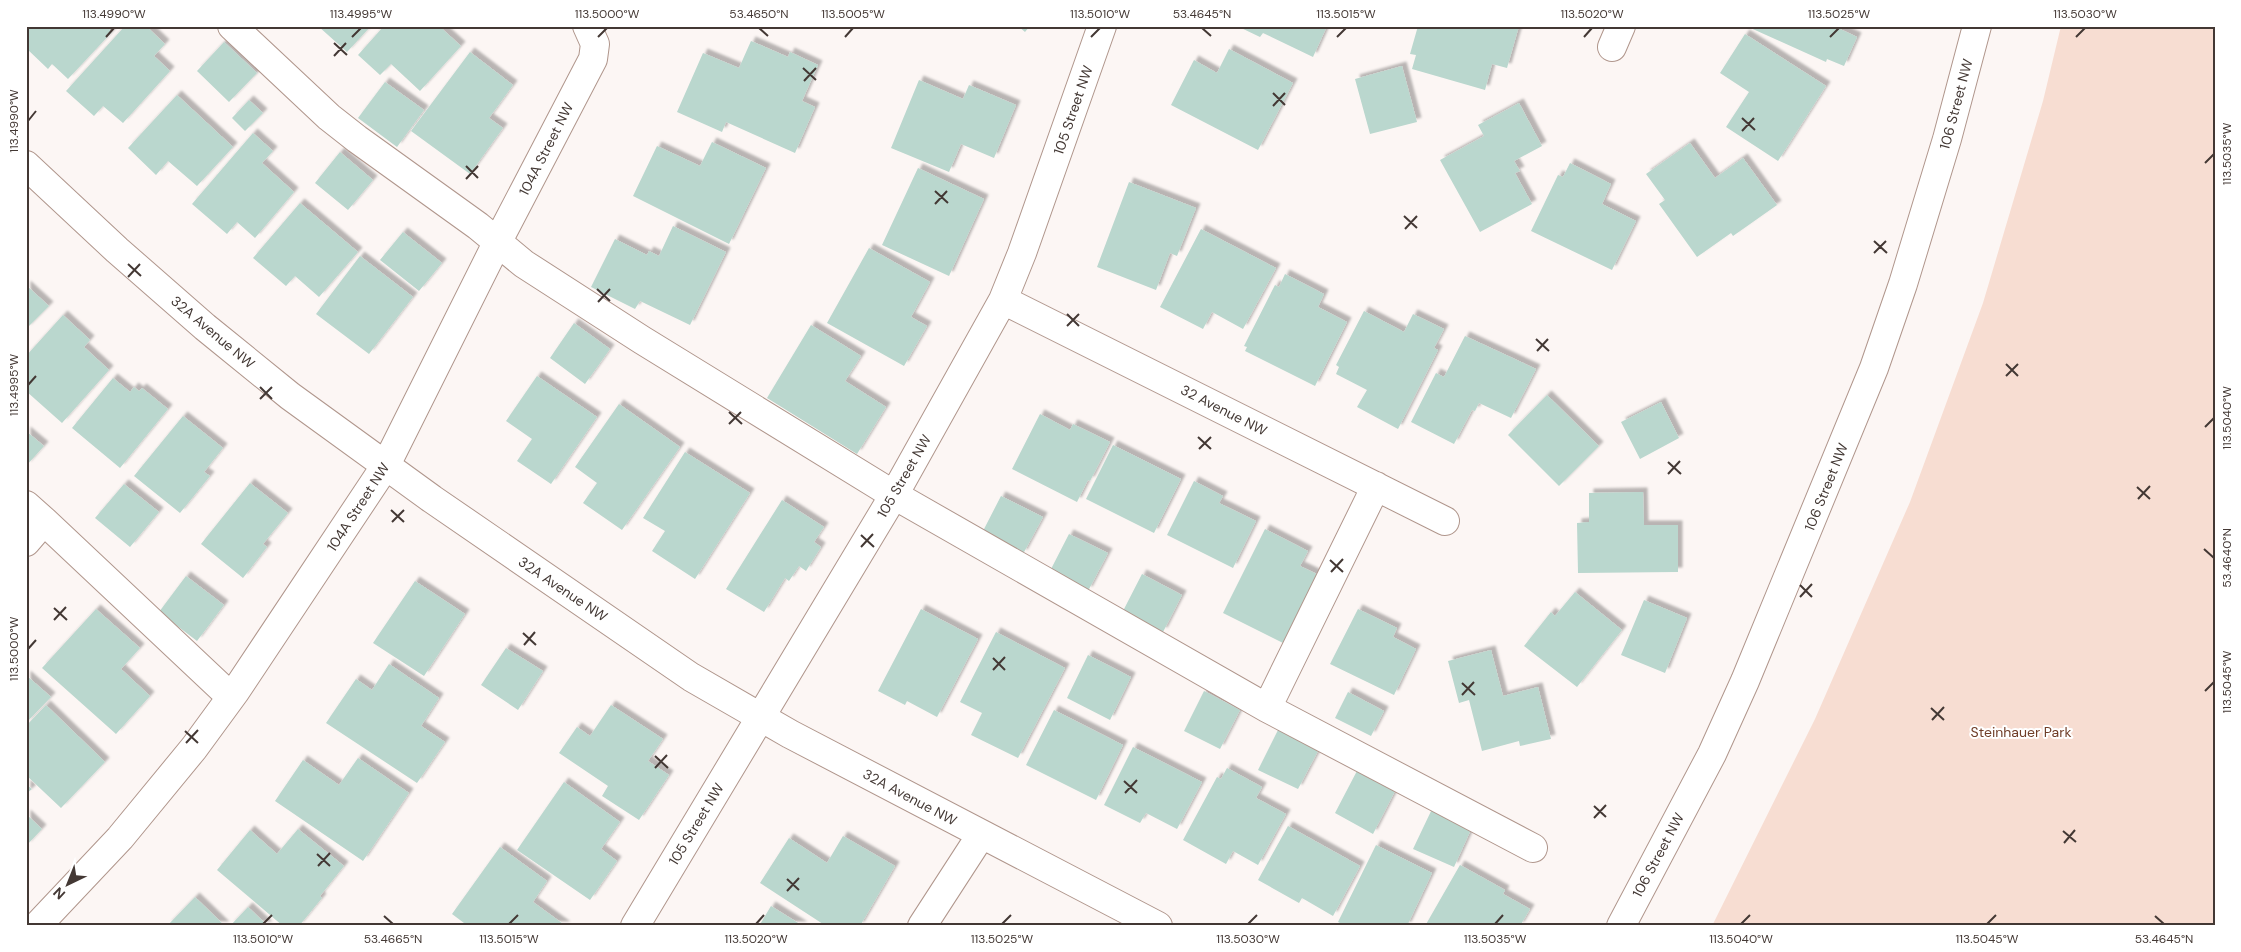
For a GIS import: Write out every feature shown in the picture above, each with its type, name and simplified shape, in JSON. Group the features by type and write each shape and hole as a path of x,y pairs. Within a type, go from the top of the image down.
{"street":[{"path":"232,26 329,117 524,264 642,340 894,495 1267,708 1533,848"},
{"name":"105 Street NW","path":"635,926 894,495 1003,300 1022,253 1102,26"},
{"name":"106 Street NW","path":"1620,926 1712,754 1745,681 1874,368 1903,284 1947,139 1977,26"},
{"name":"104A Street NW","path":"37,926 120,838 156,795 231,697 386,466 497,243 593,59 595,50 591,31"},
{"name":"32A Avenue NW","path":"26,166 116,250 205,327 290,396 386,466 691,677 759,717 981,835 1158,926"},
{"name":"32 Avenue NW","path":"1003,300 1445,521"},
{"path":"1267,708 1376,486"},
{"path":"26,542 35,513 231,697"},
{"path":"922,926 981,835"}],"green space":[{"name":"Steinhauer Park","path":"2061,26 2215,26 2215,926 1712,926 1815,719 1910,502 1983,303 2043,101"}],"building":[{"path":"26,26 106,26 112,32 68,79 52,64 48,69 26,48"},
{"path":"125,26 146,26 165,44 154,56 170,71 123,123 103,106 94,116 66,91"},
{"path":"318,26 371,26 347,52"},
{"path":"384,26 439,26 461,46 420,91 391,64 380,75 358,55"},
{"path":"1018,26 1030,26 1025,32"},
{"path":"1237,26 1327,26 1313,57 1263,33 1260,37"},
{"path":"1418,26 1519,26 1507,68 1492,64 1485,90 1412,69 1416,55 1410,54"},
{"path":"1746,26 1841,26 1840,29 1857,37 1844,66 1827,59 1826,62"},
{"path":"1745,34 1826,86 1778,161 1726,127 1749,92 1720,73"},
{"path":"751,41 788,57 790,52 818,65 802,101 815,107 795,153 726,122 722,132 677,112 703,53 739,68"},
{"path":"224,42 257,73 229,102 197,71"},
{"path":"1229,49 1293,83 1258,150 1171,105 1194,60 1217,73"},
{"path":"470,52 513,85 489,118 503,128 470,174 411,131"},
{"path":"1402,66 1417,122 1370,134 1355,79"},
{"path":"919,80 963,99 969,85 1016,105 994,158 961,144 949,172 891,148"},
{"path":"385,82 424,110 397,147 358,118"},
{"path":"177,95 233,147 197,186 168,161 156,175 128,148"},
{"path":"249,100 263,113 245,131 232,118"},
{"path":"1519,103 1542,146 1514,161 1520,171 1515,173 1532,204 1480,232 1440,160 1484,136 1478,125"},
{"path":"253,133 273,151 262,163 294,192 255,238 237,222 227,234 192,204"},
{"path":"712,142 766,168 729,244 633,196 657,146 700,166"},
{"path":"1690,143 1715,178 1743,158 1777,205 1733,236 1731,233 1697,257 1659,204 1665,200 1646,174"},
{"path":"340,152 373,180 348,210 315,183"},
{"path":"1570,163 1611,184 1602,204 1636,221 1612,270 1531,231 1558,175 1563,177"},
{"path":"918,168 984,199 949,276 882,245"},
{"path":"1129,182 1196,208 1177,256 1170,253 1156,290 1097,267"},
{"path":"300,203 358,252 319,297 295,276 286,286 253,258"},
{"path":"673,226 726,252 690,325 640,301 635,309 591,287 615,239 647,255 649,251 659,256"},
{"path":"1201,229 1276,268 1243,329 1212,312 1203,329 1160,307"},
{"path":"403,232 442,263 419,291 380,260"},
{"path":"869,248 930,282 911,317 927,326 904,366 827,323"},
{"path":"360,256 413,297 369,354 316,314"},
{"path":"1285,274 1324,294 1318,307 1347,322 1315,386 1245,351 1247,347 1244,346 1275,285 1279,287"},
{"path":"26,285 49,306 26,329"},
{"path":"1364,311 1404,332 1413,314 1444,329 1434,348 1438,350 1398,429 1357,407 1367,390 1336,374 1339,367 1336,365"},
{"path":"63,315 90,340 84,347 109,370 62,423 26,391 26,356"},
{"path":"574,323 610,349 585,384 550,358"},
{"path":"811,325 861,356 845,381 886,407 857,454 767,398"},
{"path":"1465,336 1536,369 1511,418 1479,403 1475,411 1472,410 1454,444 1411,422 1436,373 1444,377"},
{"path":"537,376 597,417 551,484 517,461 532,439 506,421"},
{"path":"113,378 130,392 134,387 139,391 142,388 168,409 120,468 72,428"},
{"path":"1547,395 1599,446 1559,486 1508,435"},
{"path":"1661,402 1679,438 1640,459 1621,422"},
{"path":"619,404 680,447 622,530 583,503 597,483 575,467"},
{"path":"1040,414 1070,430 1073,424 1110,442 1077,502 1012,469"},
{"path":"183,416 223,448 204,472 210,476 180,513 134,476"},
{"path":"26,431 44,446 26,466"},
{"path":"1113,445 1181,479 1154,533 1086,499"},
{"path":"685,452 750,493 695,579 652,551 665,531 643,518"},
{"path":"1194,481 1223,496 1219,503 1256,521 1233,568 1167,535"},
{"path":"250,483 288,513 263,544 267,547 243,578 201,544"},
{"path":"124,484 159,512 130,547 95,518"},
{"path":"1643,492 1644,525 1678,525 1678,572 1578,573 1577,523 1589,522 1589,493"},
{"path":"1001,496 1043,517 1023,554 982,533"},
{"path":"782,500 824,527 814,542 821,547 806,571 799,566 789,581 785,578 764,612 726,589"},
{"path":"1265,529 1308,551 1300,566 1323,577 1289,646 1223,613"},
{"path":"1069,534 1108,553 1088,591 1050,571"},
{"path":"1142,574 1182,595 1163,632 1123,611"},
{"path":"186,576 224,605 197,641 159,612"},
{"path":"415,581 465,614 424,676 373,643"},
{"path":"1575,592 1622,630 1577,687 1524,646 1551,612 1555,616"},
{"path":"1644,600 1687,618 1665,673 1621,655"},
{"path":"96,609 140,648 121,669 150,696 116,734 42,668"},
{"path":"921,609 978,639 937,717 907,701 905,705 878,691"},
{"path":"1358,609 1397,628 1393,637 1416,649 1394,695 1330,664"},
{"path":"996,632 1065,668 1018,758 971,735 982,713 960,702"},
{"path":"506,648 543,671 518,710 481,685"},
{"path":"1491,650 1503,696 1538,687 1551,739 1520,746 1519,741 1482,751 1469,700 1459,703 1448,661"},
{"path":"1088,655 1131,677 1110,720 1067,698"},
{"path":"389,664 439,698 421,726 445,742 417,783 326,723 356,679 372,690"},
{"path":"26,675 51,697 26,723"},
{"path":"1204,691 1240,710 1220,749 1184,731"},
{"path":"1348,692 1384,711 1371,736 1335,718"},
{"path":"46,705 105,762 61,808 26,775 26,726"},
{"path":"611,705 663,739 648,761 669,775 639,820 602,796 608,786 559,753 577,727 590,736"},
{"path":"1054,710 1123,745 1096,800 1026,765"},
{"path":"1279,728 1319,749 1298,789 1258,770"},
{"path":"1133,747 1202,782 1177,829 1146,813 1140,823 1104,805"},
{"path":"358,758 409,793 363,861 275,801 303,760 339,785"},
{"path":"1227,768 1262,787 1256,798 1286,814 1258,865 1233,851 1226,864 1183,840 1217,777 1221,779"},
{"path":"1358,769 1396,789 1373,834 1335,813"},
{"path":"564,782 620,822 601,849 617,861 590,900 517,850"},
{"path":"26,784 32,789 26,794"},
{"path":"1433,807 1473,825 1454,867 1413,849"},
{"path":"26,814 42,829 26,846"},
{"path":"1288,826 1360,866 1333,916 1302,898 1299,903 1258,880"},
{"path":"298,829 344,866 320,896 322,898 299,926 283,926 217,870 250,830 277,854"},
{"path":"843,836 895,866 860,926 826,926 760,883 789,838 827,863"},
{"path":"1376,845 1432,873 1407,926 1346,926 1338,922"},
{"path":"500,847 547,881 533,902 566,926 468,926 452,914"},
{"path":"1460,865 1505,890 1503,894 1530,909 1520,926 1425,926"},
{"path":"195,897 225,926 167,926"},
{"path":"771,906 803,926 759,926"},
{"path":"248,907 268,926 230,926"}]}
